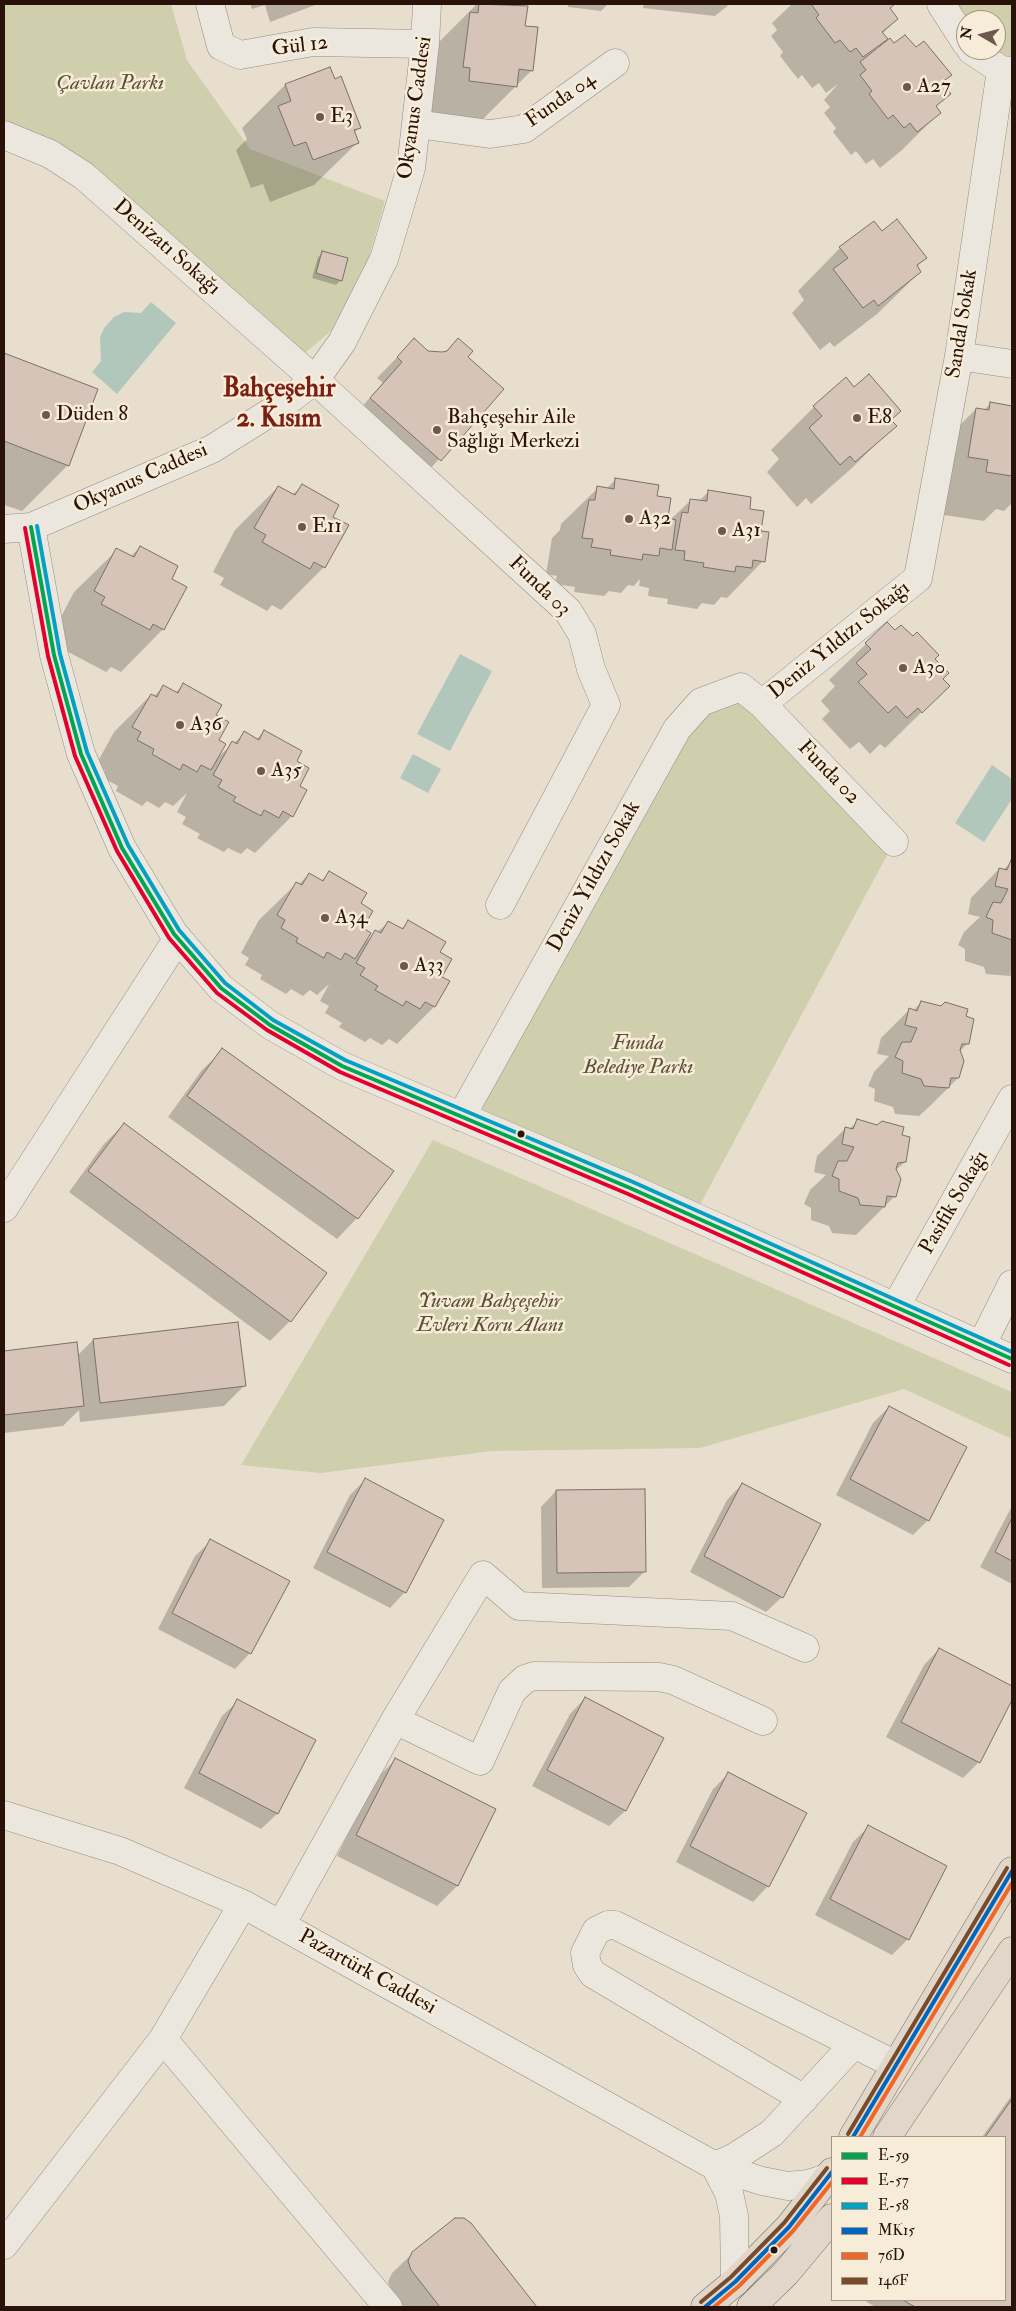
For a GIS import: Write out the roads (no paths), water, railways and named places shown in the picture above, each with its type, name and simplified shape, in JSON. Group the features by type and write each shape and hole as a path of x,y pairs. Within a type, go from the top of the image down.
{"main road":[{"path":"854,2136 1012,1871"},
{"path":"888,2136 1012,1951"},
{"path":"705,2307 735,2282 789,2227 831,2174"},
{"path":"751,2307 786,2274 831,2219"}],"street":[{"name":"Gül 12","path":"210,4 221,46 240,55 313,42 425,44"},
{"name":"Okyanus Caddesi","path":"4,529 31,527 212,449 282,404 315,380 342,342 384,259 411,168 425,44 427,4"},
{"path":"941,4 956,27"},
{"path":"988,60 1006,70"},
{"name":"Funda 04","path":"416,124 490,134 524,129 615,64"},
{"name":"Sandal Sokak","path":"918,578 960,356 1006,70"},
{"name":"Denizatı Sokağı","path":"4,135 50,154 84,176 315,380"},
{"path":"960,356 1012,364"},
{"name":"Funda 03","path":"315,380 568,612 582,634 591,669 606,705 500,905"},
{"path":"31,527 54,655 81,754 122,848 178,938 221,988 270,1026 342,1066 896,1306 1012,1359"},
{"name":"Deniz Yıldızı Sokağı","path":"762,704 918,578"},
{"name":"Deniz Yıldızı Sokak","path":"461,1117 678,729 701,702 741,687 762,704"},
{"name":"Funda 02","path":"762,704 894,842"},
{"path":"4,1208 178,938"},
{"name":"Pasifik Sokağı","path":"896,1306 1012,1099"},
{"path":"981,1346 1012,1284"},
{"path":"281,1925 395,1720 483,1576 519,1606 732,1616 805,1648"},
{"path":"395,1720 480,1761 512,1691 525,1679 544,1676 659,1677 673,1680 763,1721"},
{"name":"Pazartürk Caddesi","path":"4,1815 120,1851 243,1904 715,2166 762,2181 788,2186 808,2184 831,2174"},
{"path":"4,2245 163,2039 243,1904"},
{"path":"804,2099 593,1974 587,1965 585,1953 596,1931 614,1925 896,2066"},
{"path":"163,2039 388,2307"},
{"path":"735,2282 734,2216 728,2193 715,2166 742,2154 772,2133 854,2044"}],"place":[{"name":"A27","path":"907,87"},
{"name":"E3","path":"320,117"},
{"name":"Düden 8","path":"46,415"},
{"name":"E8","path":"857,418"},
{"name":"Bahçeşehir Aile Sağlığı Merkezi","path":"437,430"},
{"name":"A32","path":"629,519"},
{"name":"E11","path":"302,527"},
{"name":"A31","path":"722,531"},
{"name":"A30","path":"903,668"},
{"name":"A36","path":"180,725"},
{"name":"A35","path":"261,771"},
{"name":"A34","path":"325,918"},
{"name":"A33","path":"404,966"}],"district":[{"name":"Bahçeşehir 2. Kısım","path":"279,405"}],"park label":[{"name":"Çavlan Parkı","path":"110,84"},
{"name":"Funda Belediye Parkı","path":"638,1056"},
{"name":"Yuvam Bahçeşehir Evleri Koru Alanı","path":"490,1314"}]}
